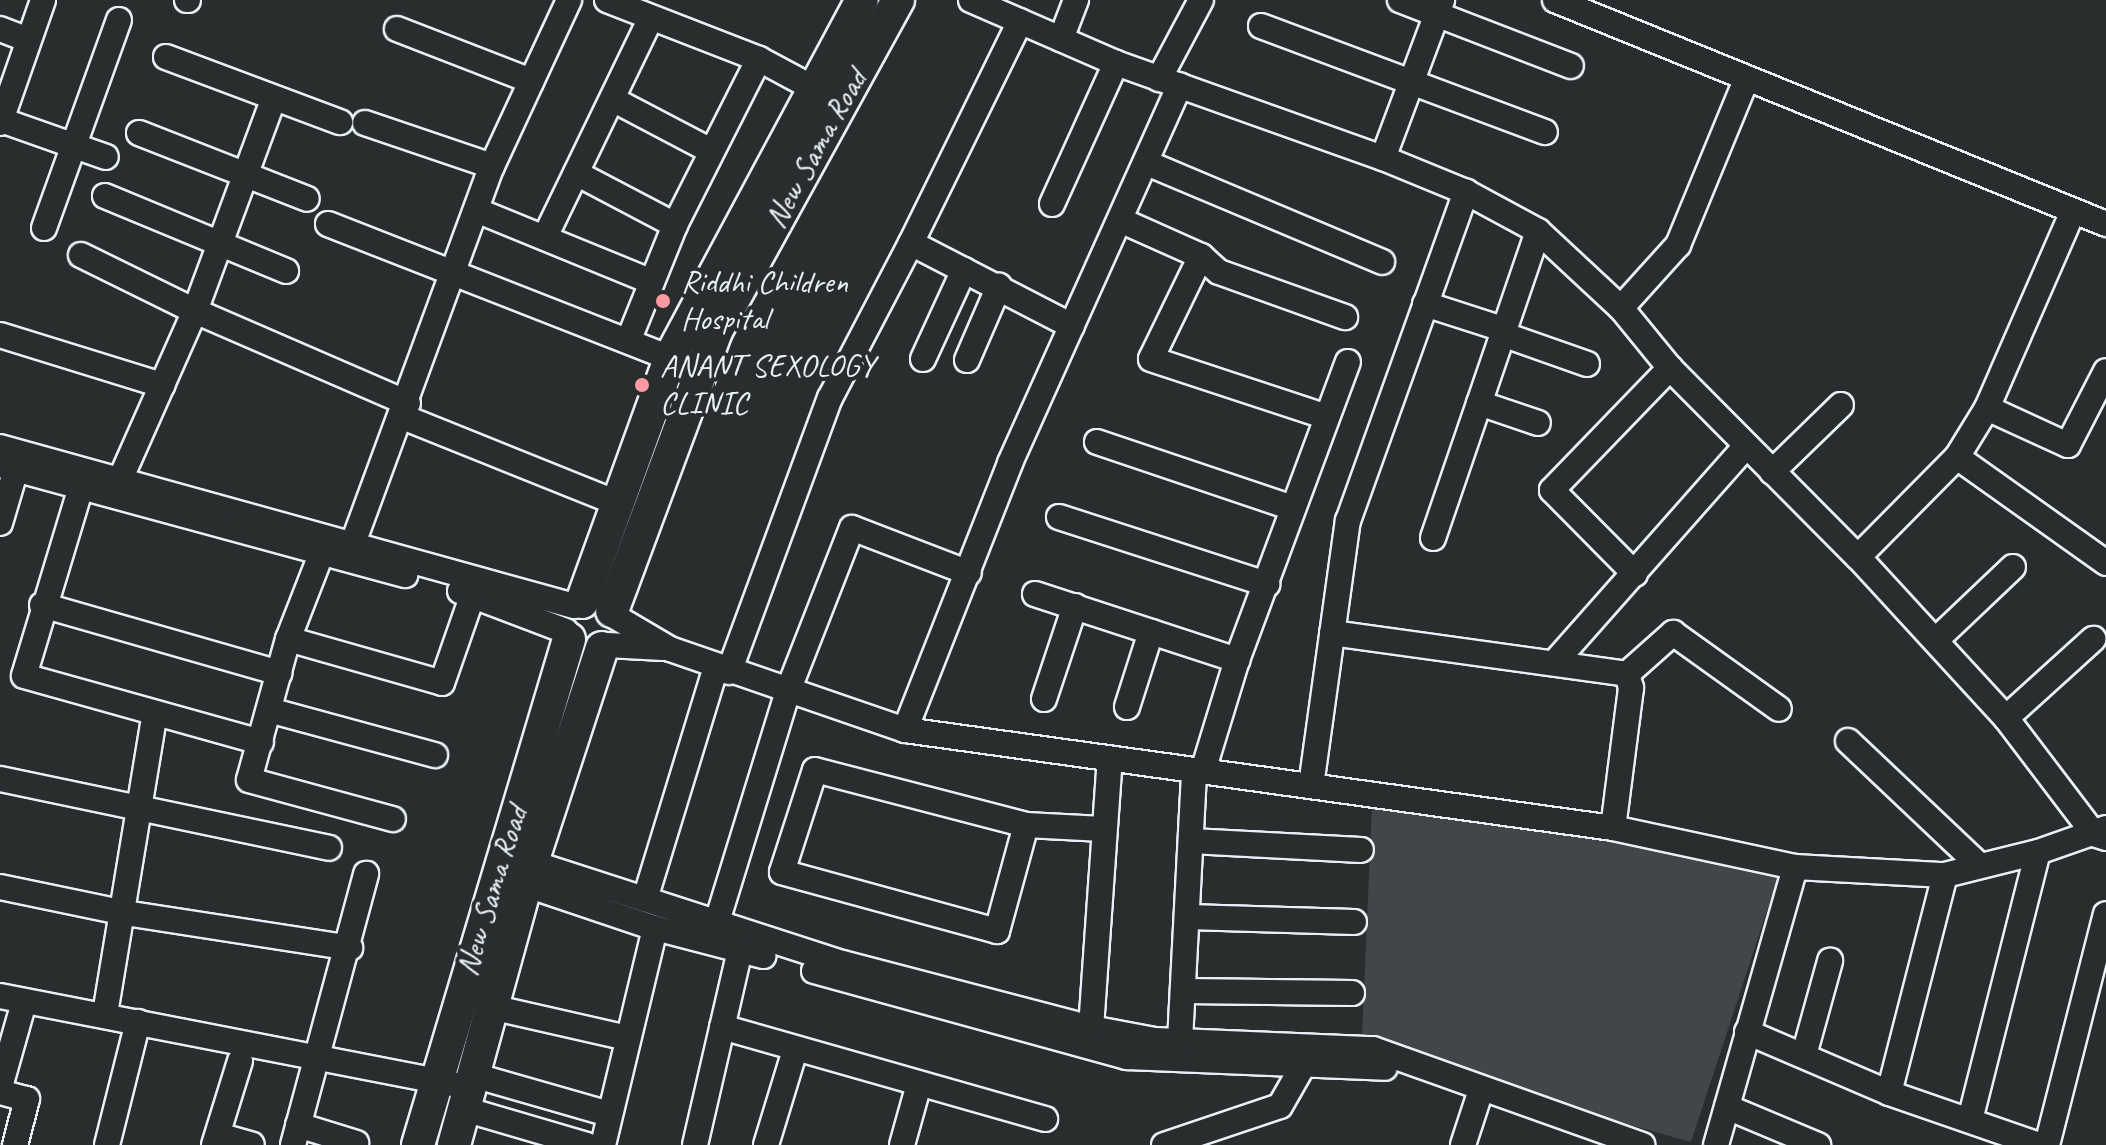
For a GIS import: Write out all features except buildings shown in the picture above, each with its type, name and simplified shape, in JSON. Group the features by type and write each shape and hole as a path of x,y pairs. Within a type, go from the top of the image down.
{"main road":[{"name":"New Sama Road","path":"591,625 716,331 898,0"},
{"name":"New Sama Road","path":"418,1145 436,1080 514,869 591,625 619,504 671,356 813,88 853,3"},
{"name":"New Sama Road","path":"454,1145 491,1007 514,869"}],"street":[{"path":"43,0 26,39 1,121 106,157"},
{"path":"353,543 405,410 492,166 568,0"},
{"path":"607,0 759,59 813,88"},
{"path":"0,447 353,543 905,730 1613,828 1795,867 1945,875 2102,833 1936,640 1670,368 1621,308 1538,231 1466,192 1383,158 1116,63 971,0"},
{"path":"1061,39 1076,0"},
{"path":"905,730 1010,463 1147,163 1170,82 1201,0"},
{"path":"1400,0 1440,7 1571,66"},
{"path":"1555,0 2106,224"},
{"path":"1383,158 1440,7"},
{"path":"545,237 614,100 651,18"},
{"path":"44,228 119,20"},
{"path":"645,899 722,669 830,398 911,243 1020,21"},
{"path":"1261,26 1545,132"},
{"path":"0,29 26,39"},
{"path":"397,29 531,81"},
{"path":"166,57 340,122"},
{"path":"629,339 675,225 759,59"},
{"path":"1052,204 1116,63"},
{"path":"1621,308 1678,245 1746,80"},
{"path":"120,480 195,311 274,98"},
{"path":"614,100 711,151"},
{"path":"365,123 492,166"},
{"path":"139,133 307,199"},
{"path":"1147,163 1382,262"},
{"path":"576,173 675,225"},
{"path":"1311,786 1348,521 1466,192"},
{"path":"105,196 286,271"},
{"path":"476,210 652,282"},
{"path":"1858,557 1957,457 1987,408 2073,211"},
{"path":"1120,220 1201,256 1219,272 1345,317"},
{"path":"328,224 629,339 700,370"},
{"path":"1433,538 1538,231"},
{"path":"911,243 1072,326"},
{"path":"81,255 405,410 619,504"},
{"path":"1201,256 1151,359 1327,417"},
{"path":"923,359 964,270"},
{"path":"967,360 999,286"},
{"path":"1425,304 1587,364"},
{"path":"0,335 162,385"},
{"path":"1180,1041 1198,770 1348,362"},
{"path":"1635,574 1552,490 1670,368"},
{"path":"1987,408 2068,445 2106,371"},
{"path":"1479,403 1538,423"},
{"path":"1772,472 1841,405"},
{"path":"1097,442 1293,508"},
{"path":"1555,662 1746,446"},
{"path":"1957,457 2106,563"},
{"path":"0,523 8,467 591,625"},
{"path":"81,487 42,605 24,676 261,742"},
{"path":"1059,517 1267,584"},
{"path":"716,925 788,691 852,528 969,573"},
{"path":"322,552 288,639 249,780 393,819"},
{"path":"1936,640 2013,567"},
{"path":"288,639 442,683 473,594"},
{"path":"1035,594 1237,660"},
{"path":"42,605 279,673"},
{"path":"1044,699 1075,606"},
{"path":"1127,707 1151,632"},
{"path":"1332,633 1627,674"},
{"path":"1627,674 1673,633 1779,709"},
{"path":"2006,718 2093,639"},
{"path":"1613,828 1631,688 1627,674"},
{"path":"269,710 435,755"},
{"path":"105,1014 125,913 155,713"},
{"path":"1848,741 1979,865"},
{"path":"1091,1028 1110,759"},
{"path":"1026,825 997,931 782,872 815,770 1026,825 1103,829"},
{"path":"0,779 138,812 329,848"},
{"path":"1191,841 1361,850"},
{"path":"1970,1120 2038,852"},
{"path":"1716,1145 1795,867"},
{"path":"514,869 645,899 716,925 1091,1028 1180,1041 1373,1049 1642,1145"},
{"path":"514,869 655,928 1127,1057 1376,1066 1479,1096 1602,1145"},
{"path":"356,1143 296,1135 350,948 366,874"},
{"path":"1889,1093 1945,875"},
{"path":"0,887 125,913 350,948"},
{"path":"2047,1145 2106,914"},
{"path":"1188,917 1354,922"},
{"path":"603,1145 655,928"},
{"path":"695,1145 740,950"},
{"path":"1804,1055 1830,961"},
{"path":"1185,991 1352,993"},
{"path":"15,1145 27,1099 0,1089 12,999 105,1014 436,1080 469,1091 609,1114"},
{"path":"491,1007 628,1038"},
{"path":"107,1145 138,1022"},
{"path":"722,1027 1045,1119"},
{"path":"1747,1032 1889,1093 2039,1145"},
{"path":"766,1145 795,1050"},
{"path":"240,1061 216,1140 252,1145"},
{"path":"1164,1145 1280,1106 1304,1064"},
{"path":"902,1145 919,1084"},
{"path":"469,1091 541,1139 587,1145"},
{"path":"1463,1145 1479,1096"},
{"path":"1727,1107 1818,1145"}],"shaded area":[{"path":"1372,804 1576,833 1779,874 1691,1142 1517,1093 1362,1037"}],"place":[{"name":"Riddhi Children Hospital","path":"663,301"},
{"name":"ANANT SEXOLOGY CLINIC","path":"642,385"}]}
